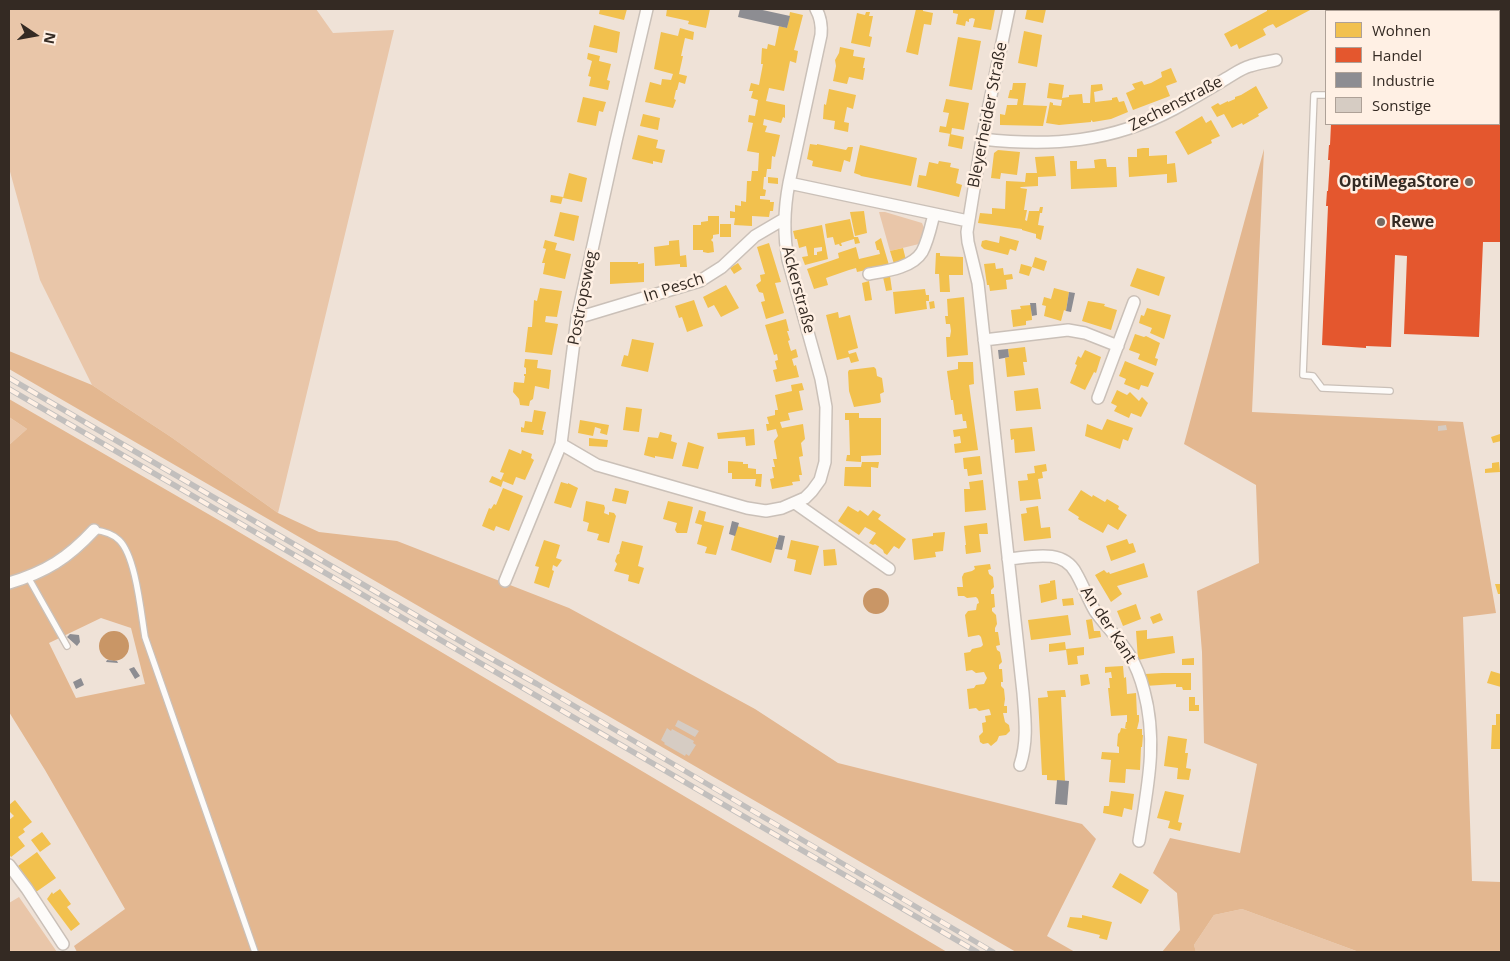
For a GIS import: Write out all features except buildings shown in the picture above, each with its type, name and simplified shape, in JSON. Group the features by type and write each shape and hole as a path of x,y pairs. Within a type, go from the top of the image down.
{"street":[{"name":"Postropsweg","path":"505,581 561,444 577,318 647,9"},
{"name":"Ackerstraße","path":"561,444 596,465 747,508 766,511 795,503 812,491 820,480 825,462 826,407 819,372 784,240 784,219 789,183 821,35 822,24 816,9"},
{"name":"Bleyerheider Straße","path":"968,221 982,139 1009,9"},
{"name":"Zechenstraße","path":"982,139 1009,142 1052,142 1094,138 1117,133 1174,109 1249,66 1276,60"},
{"path":"789,183 968,221 968,242 978,283 1023,693 1026,737 1020,765"},
{"path":"869,274 892,270 918,258 934,214"},
{"name":"In Pesch","path":"577,318 700,281 722,267 755,236 784,219"},
{"path":"1098,398 1134,302"},
{"path":"984,340 1068,330 1085,333 1118,346"},
{"path":"795,503 889,569"},
{"path":"9,583 28,577 62,560 94,530"},
{"name":"An der Kant","path":"1008,559 1037,556 1062,558 1073,568 1095,610 1131,657 1142,684 1151,727 1149,772 1138,841"},
{"path":"9,865 63,944"}],"lane":[{"path":"1325,95 1314,95 1303,375 1313,376 1322,388 1390,391"},
{"path":"94,530 107,532 119,540 127,551 138,594 145,637 153,663 255,952"},
{"path":"28,577 67,646"}],"shaded area":[{"path":"9,9 316,9 333,33 394,30 278,513 171,437 92,385 40,280 9,168"},
{"path":"1264,149 1252,412 1463,422 1496,613 1463,617 1472,881 1501,882 1501,952 1359,952 1242,909 1214,915 1194,945 1196,952 1162,952 1180,930 1177,893 1153,873 1170,838 1240,853 1257,764 1204,743 1202,652 1197,591 1259,563 1256,485 1184,444"},
{"path":"879,212 922,223 924,228 919,244 890,251"},
{"path":"9,351 92,385 171,437 278,513 319,532 397,541 569,608 755,709 838,763 1082,824 1096,839 1047,936 1075,952 1016,952 9,369"},
{"path":"9,399 222,522 947,952 77,952 74,946 125,909 45,770 9,712 9,445 27,429 9,417","holes":["101,618 131,628 145,684 76,698 49,643"]},
{"path":"9,417 27,429 9,445"},
{"path":"876,588 885,592 889,601 885,610 876,614 867,610 863,601 867,592"},
{"path":"114,631 125,635 129,646 125,657 114,661 103,657 99,646 103,635"},
{"path":"19,897 57,952 9,952 9,903"},
{"path":"1242,909 1359,952 1196,952 1194,945 1214,915"}],"railway":[{"path":"9,378 537,684 993,952"},
{"path":"9,389 977,952"}],"place":[{"name":"OptiMegaStore","path":"1469,182"},
{"name":"Rewe","path":"1381,222"}]}
